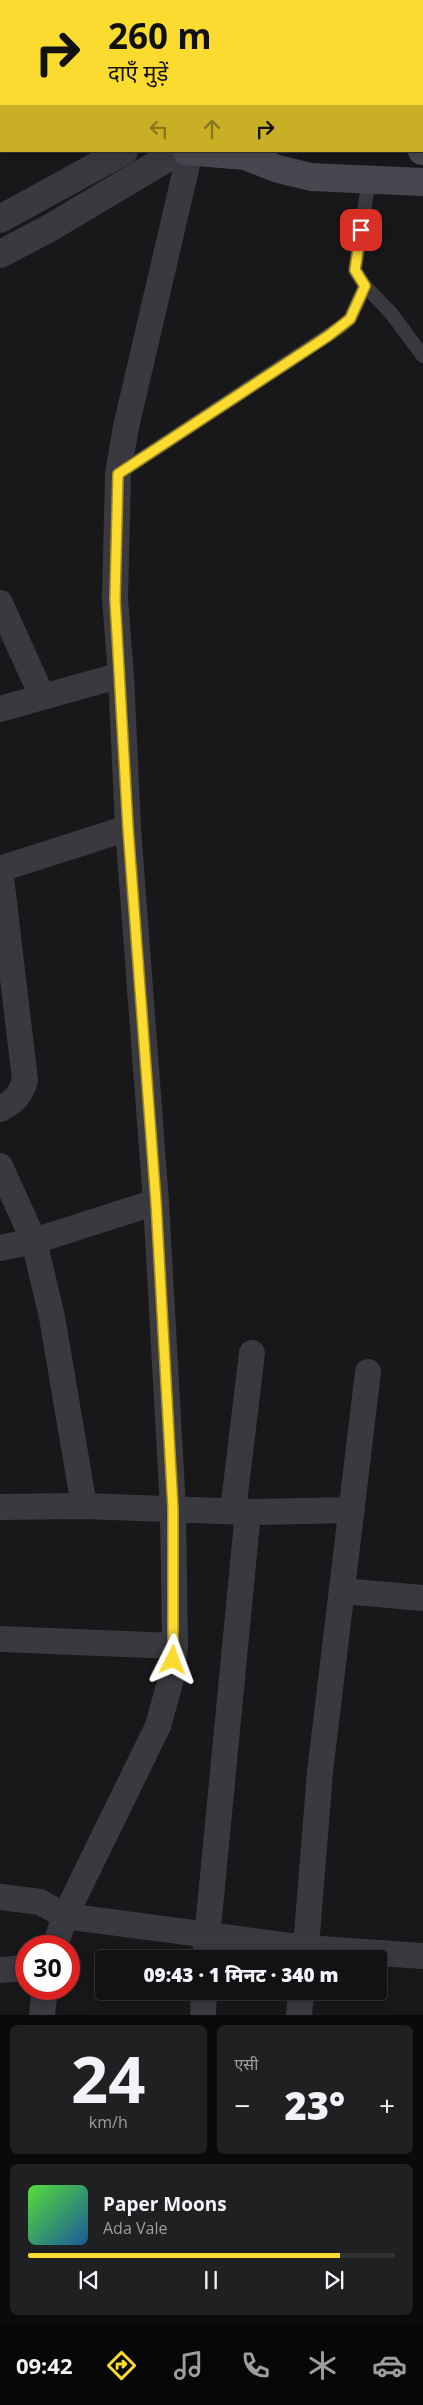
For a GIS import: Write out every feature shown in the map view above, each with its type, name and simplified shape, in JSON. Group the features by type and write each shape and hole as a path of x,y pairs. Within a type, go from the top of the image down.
{"main road":[{"path":"185,152 255,154 278,169 311,177 423,182"}],"street":[{"path":"0,219 122,152"},
{"path":"0,254 185,152"},
{"path":"59,1935 65,1916 158,1726 172,1675 175,1646 173,1508 156,1202 128,828 121,674 115,599 118,474 126,427 185,152"},
{"path":"0,603 42,696"},
{"path":"0,709 121,674"},
{"path":"0,1110 15,1101 22,1091 25,1080 0,869 128,828"},
{"path":"0,1166 34,1241 52,1317 84,1506"},
{"path":"0,1248 34,1241 156,1202"},
{"path":"206,1947 226,1756 252,1353"},
{"path":"306,1950 320,1772 344,1590 368,1372"},
{"path":"0,1507 84,1506 241,1511 352,1510"},
{"path":"344,1590 423,1598"},
{"path":"0,1639 175,1646"},
{"path":"0,1897 40,1902 65,1916 206,1947 256,1950"},
{"path":"387,1955 423,1956"},
{"path":"0,1970 15,1969"},
{"path":"42,2015 44,2000"},
{"path":"203,2015 204,2000"},
{"path":"298,2015 300,2000"}],"lane":[{"path":"369,179 355,264 358,277 391,313 423,356"},
{"path":"118,474 342,326 350,319 365,286"}],"route":[{"path":"173,1660 175,1646 173,1508 156,1202 128,828 121,674 115,599 118,474 328,336 350,319 365,286 355,270 361,230"}]}
